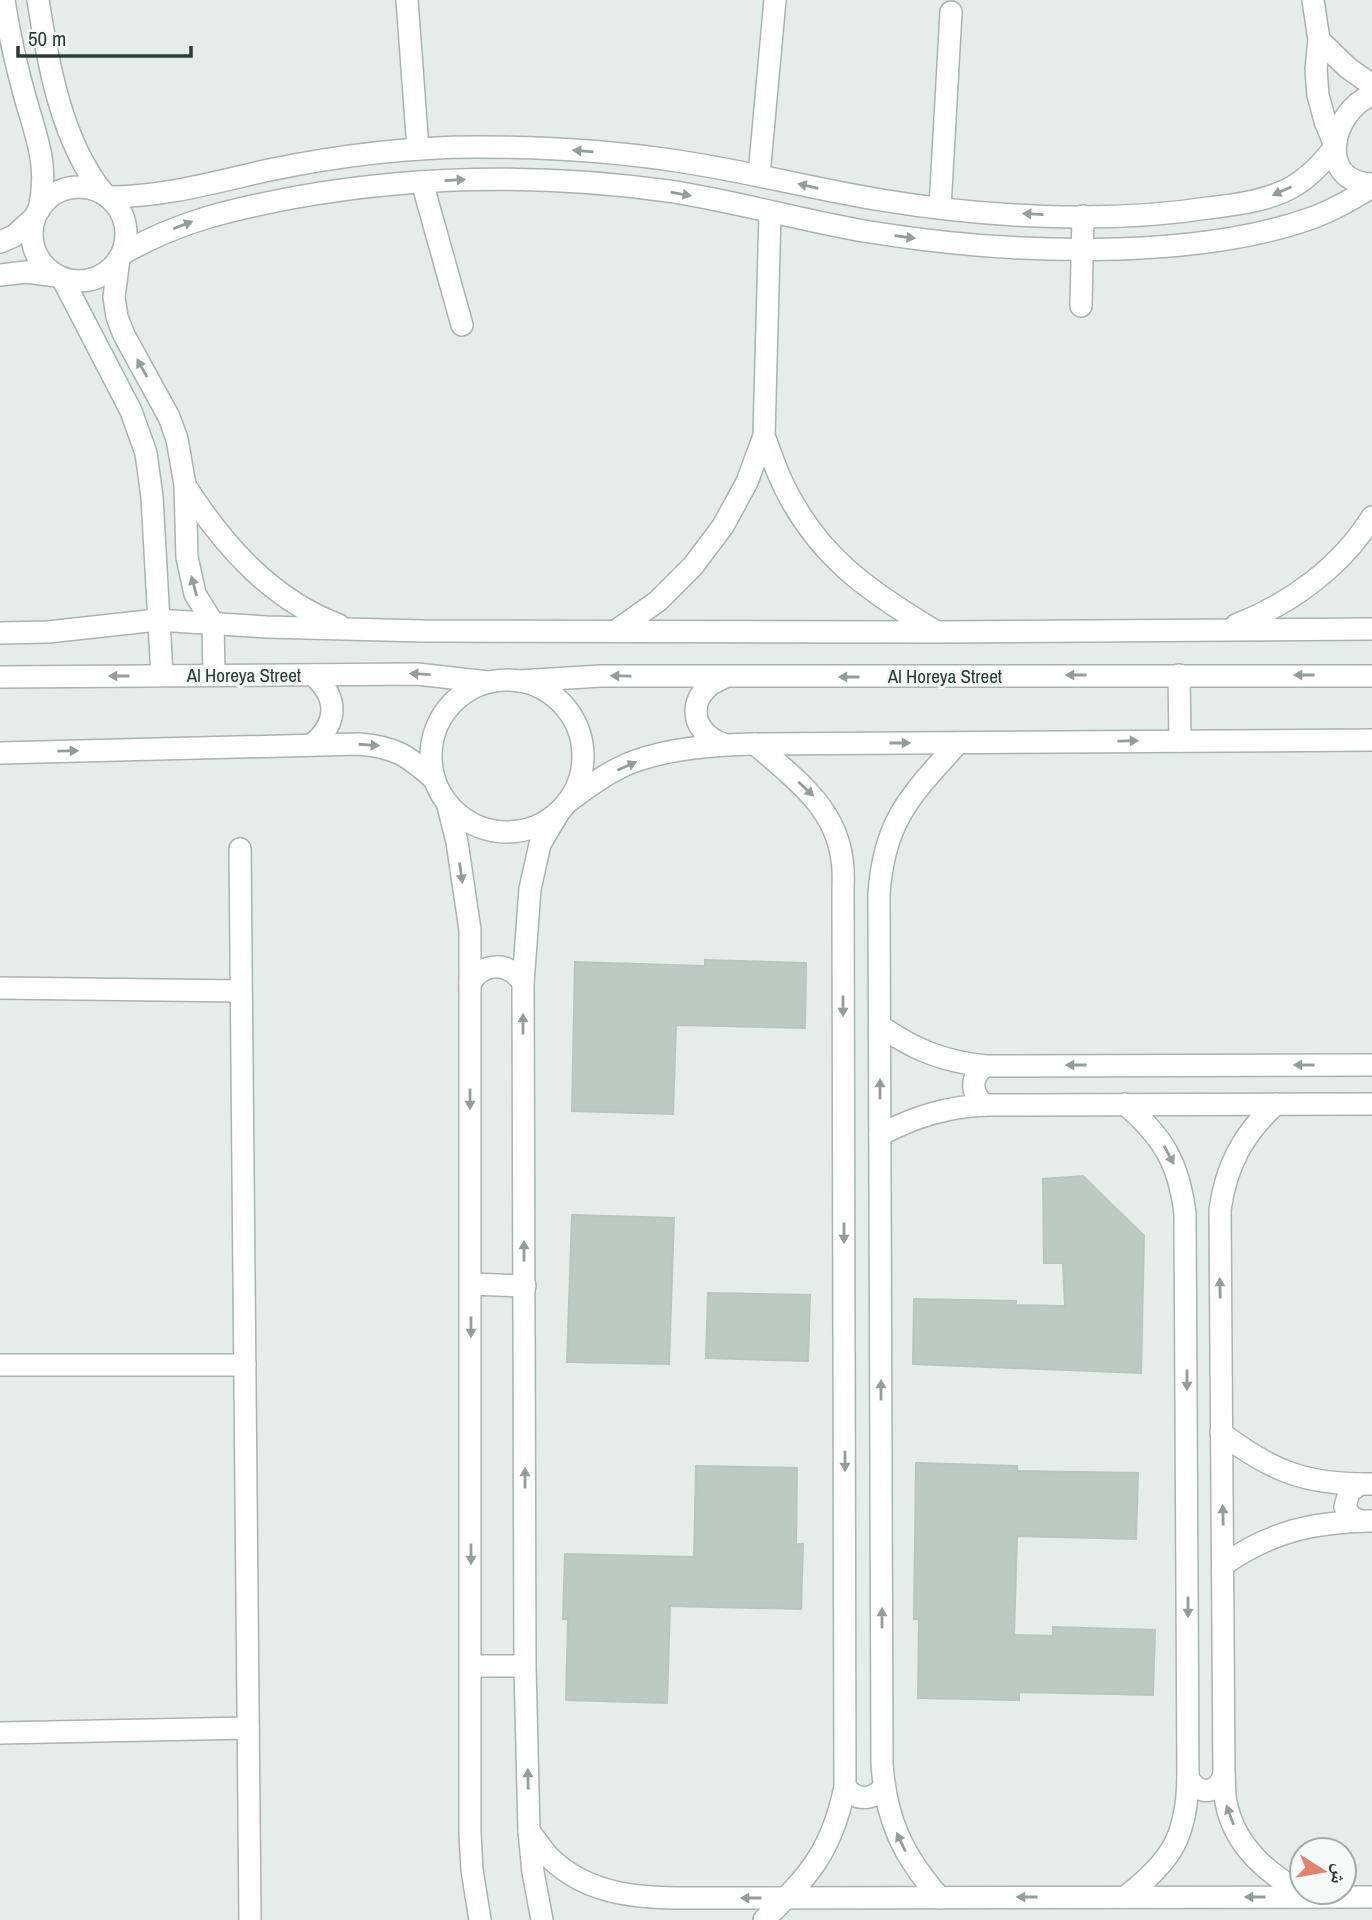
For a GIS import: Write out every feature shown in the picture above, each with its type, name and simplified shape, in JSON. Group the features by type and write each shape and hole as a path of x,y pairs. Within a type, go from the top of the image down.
{"street":[{"path":"4,0 15,55 43,157 44,184 32,231 33,245 38,258 60,277 131,411 146,453 152,497 162,676"},
{"path":"38,0 55,82 76,150 88,173 123,217 126,242 120,257 114,297 117,317 169,417 177,439 185,485 187,557 195,594 213,623 214,676"},
{"path":"407,0 408,150 412,182 462,325"},
{"path":"759,175 775,0"},
{"path":"1313,0 1319,40 1316,69 1318,95 1336,160 1352,180 1372,185"},
{"path":"940,208 951,12"},
{"path":"1319,40 1348,68 1372,85"},
{"path":"0,242 14,236 56,192 68,188 93,188 106,195 155,195 312,162 408,150 471,147 573,150 672,160 848,194 940,208 1083,216 1179,212 1262,199 1303,180 1320,166 1334,146 1349,113 1372,95"},
{"path":"0,275 26,272 88,281 100,276 120,257 173,228 231,209 344,190 412,182 502,179 582,182 671,192 869,232 920,239 1027,248 1082,249 1172,245 1261,232 1309,219 1332,209 1372,185"},
{"path":"617,630 657,601 693,566 723,526 747,482 764,436 770,212"},
{"path":"1081,306 1083,216"},
{"path":"764,436 787,491 803,520 829,554 861,583 936,632"},
{"path":"185,485 205,517 255,573 316,617 350,629"},
{"path":"1224,630 1259,617 1301,591 1339,559 1372,517"},
{"path":"0,633 48,632 157,620 350,629 936,632 1372,629"},
{"name":"Al Horeya Street","path":"0,677 416,674 488,682"},
{"path":"312,745 323,736 330,724 333,710 327,690 313,675"},
{"path":"1179,675 1180,741"},
{"name":"Al Horeya Street","path":"519,681 601,676 1372,676"},
{"path":"723,678 704,690 696,711 704,733 723,744"},
{"path":"480,1920 471,1870 470,930 457,842 448,806 434,779 430,764 431,748 440,718 460,695 488,682 519,681 534,684 554,696 570,713 582,741 582,765 577,787 540,844 530,889 523,983 525,1666 529,1831 542,1920"},
{"path":"448,806 472,825 502,833 533,829 598,780 629,763 699,746 723,744 1372,740"},
{"path":"940,1898 919,1874 902,1847 890,1818 884,1787 879,894 887,840 898,815 913,792 958,743"},
{"path":"755,744 815,796 833,826 842,859 843,893 845,1787 838,1819 826,1848 808,1875 764,1920"},
{"path":"0,753 312,745 386,747 412,759 434,779"},
{"path":"240,849 250,1920"},
{"path":"843,893 846,888 858,883 870,885 879,894"},
{"path":"470,983 482,969 492,966 510,970 523,983"},
{"path":"0,988 241,991"},
{"path":"880,1026 929,1055 957,1063 985,1066 1372,1065"},
{"path":"985,1066 975,1075 973,1082 976,1095 985,1105"},
{"path":"1125,1104 1145,1121 1162,1141 1174,1163 1182,1188 1186,1236 1188,1777 1188,1800 1183,1827 1169,1855 1149,1878 1125,1897"},
{"path":"1276,1104 1243,1140 1231,1162 1223,1186 1219,1233 1224,1774 1226,1802 1235,1827 1248,1850 1266,1869 1288,1886"},
{"path":"880,1135 930,1112 958,1106 1372,1104"},
{"path":"1186,1236 1192,1226 1202,1222 1212,1225 1219,1233"},
{"path":"844,1273 880,1271"},
{"path":"471,1284 525,1286"},
{"path":"0,1365 245,1365"},
{"path":"1222,1433 1252,1456 1286,1473 1323,1482 1366,1484"},
{"path":"1366,1484 1349,1492 1345,1507 1351,1517 1367,1521"},
{"path":"1223,1565 1248,1548 1275,1535 1304,1526 1367,1521"},
{"path":"471,1666 525,1666"},
{"path":"0,1733 248,1728"},
{"path":"1188,1777 1192,1785 1199,1790 1208,1791 1222,1782 1224,1774"},
{"path":"845,1787 850,1793 864,1798 879,1793 884,1787"},
{"path":"529,1831 550,1857 573,1875 608,1891 627,1896 1288,1896"}],"building":[{"path":"705,960 806,963 805,1028 676,1025 673,1114 572,1111 575,962 705,966"},
{"path":"1083,1176 1144,1236 1141,1373 913,1364 914,1299 1016,1301 1016,1305 1065,1306 1063,1263 1044,1263 1043,1179"},
{"path":"572,1215 674,1218 669,1364 567,1362"},
{"path":"708,1293 810,1295 808,1361 706,1358"},
{"path":"916,1463 1017,1466 1017,1471 1138,1473 1136,1539 1017,1536 1014,1635 1053,1636 1053,1627 1155,1630 1153,1695 1019,1692 1019,1700 918,1698 919,1619 914,1619"},
{"path":"696,1466 797,1468 796,1544 803,1544 801,1609 670,1606 667,1703 566,1700 568,1619 563,1619 565,1554 694,1557"}]}
